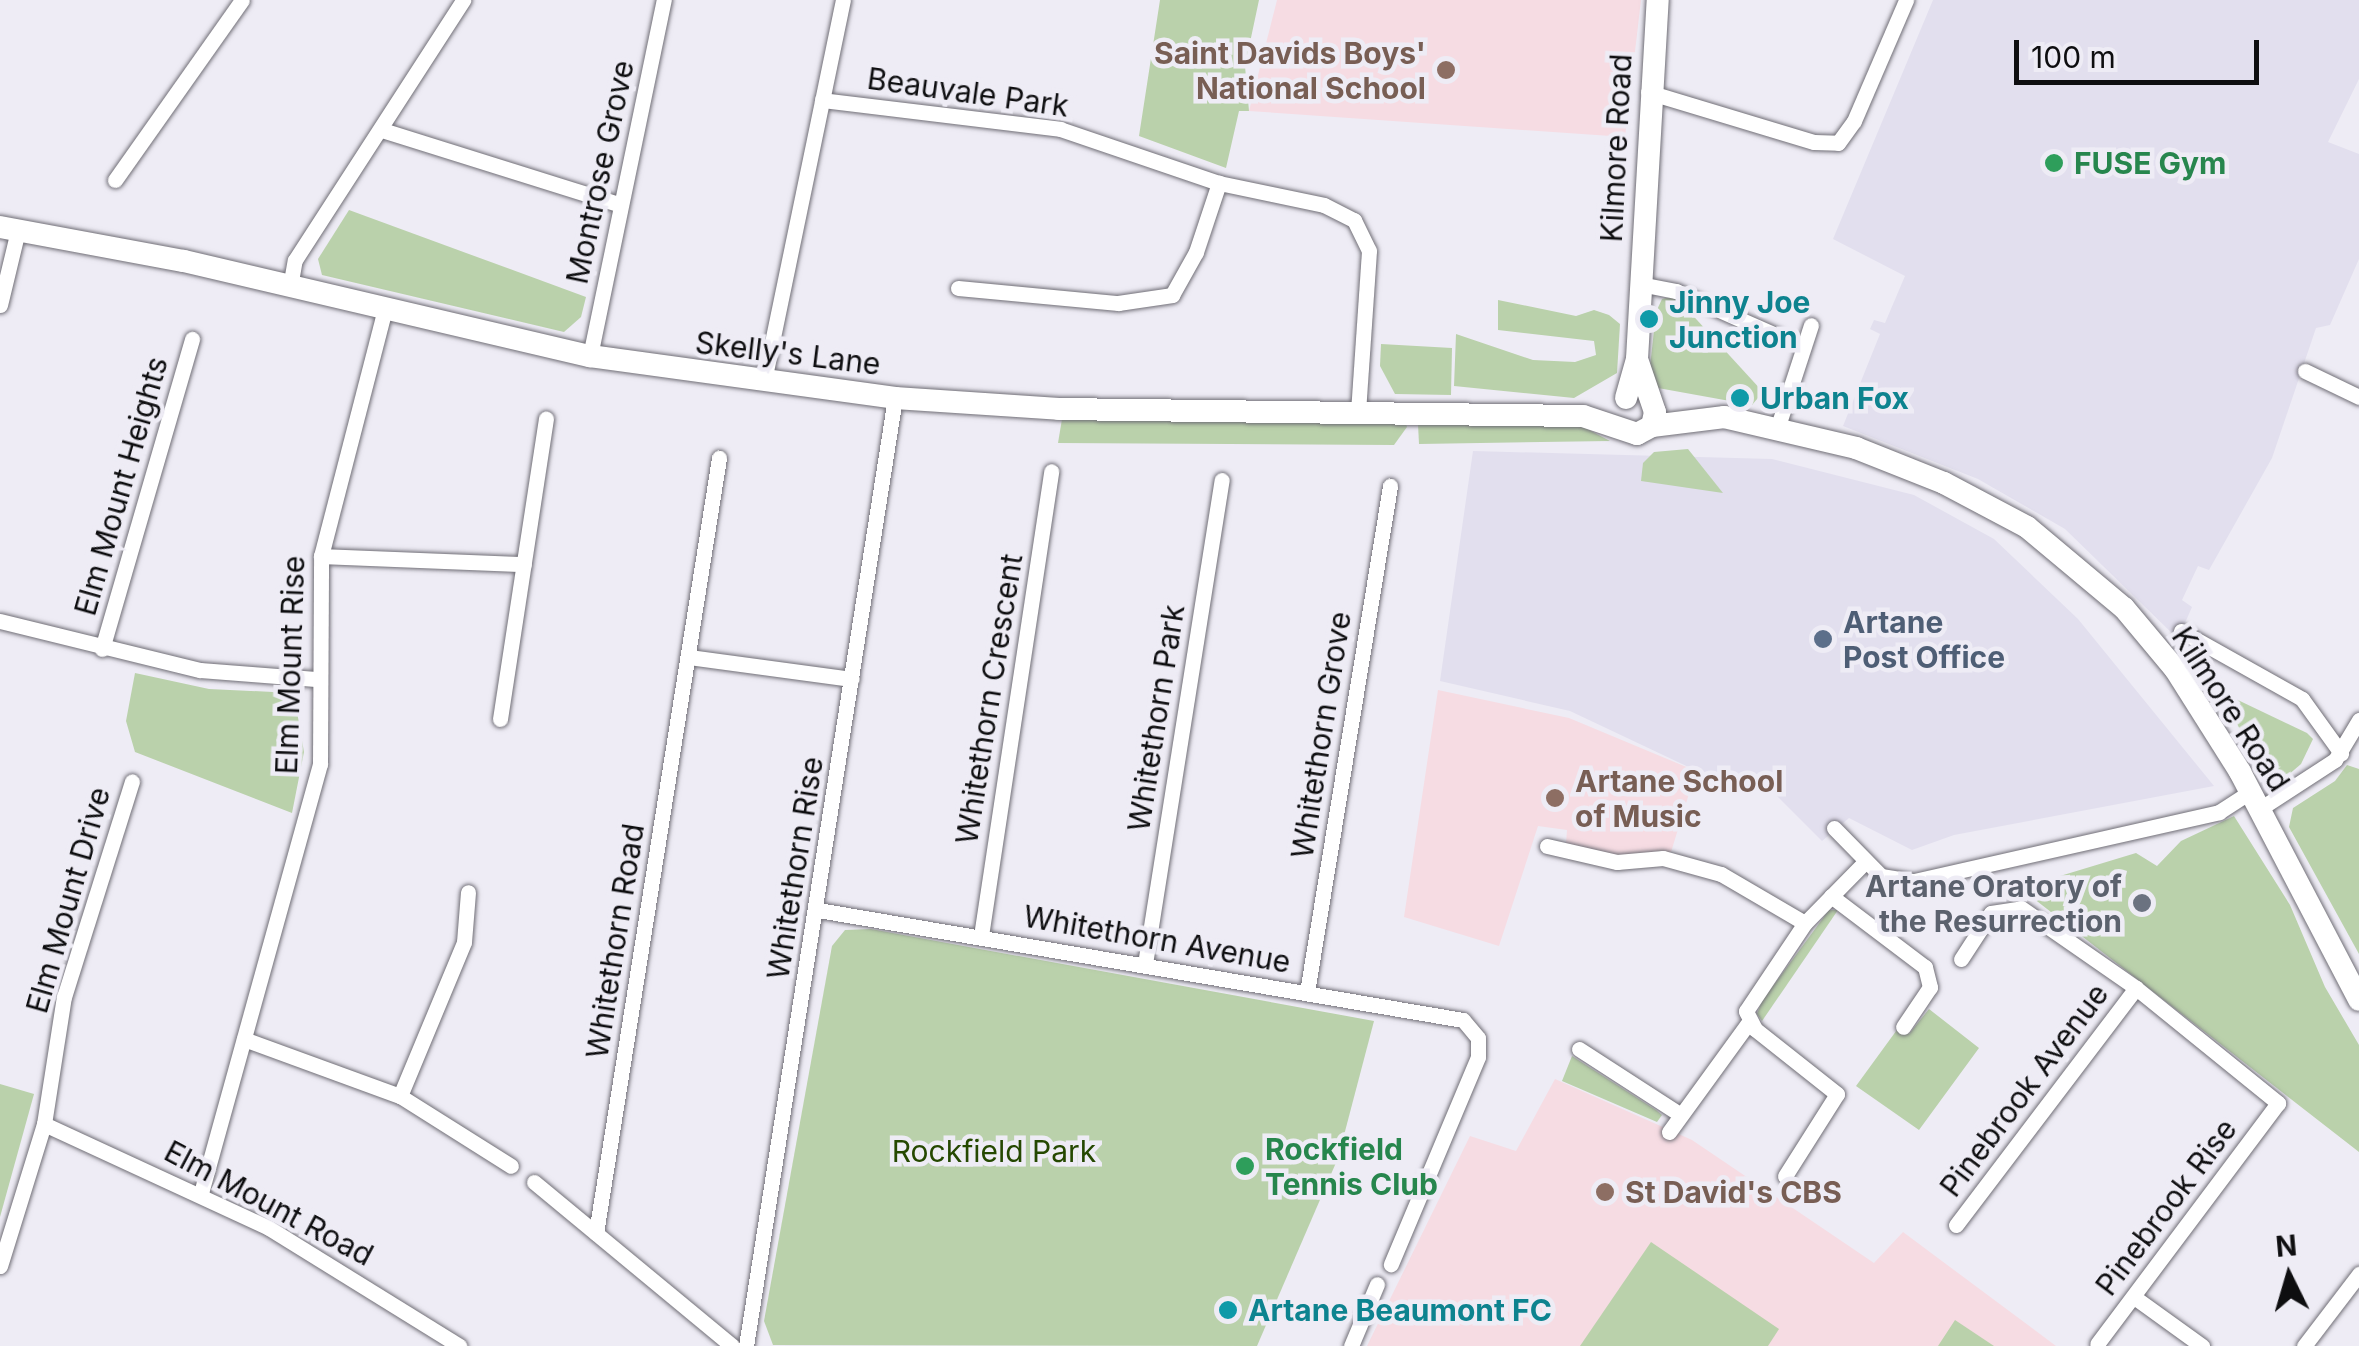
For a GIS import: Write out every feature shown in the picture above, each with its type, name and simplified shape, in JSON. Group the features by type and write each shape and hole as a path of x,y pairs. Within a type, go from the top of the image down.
{"street":[{"path":"115,180 242,0"},
{"path":"290,287 295,260 463,0"},
{"name":"Montrose Grove","path":"590,356 664,0"},
{"name":"Beauvale Park","path":"764,381 843,0"},
{"name":"Kilmore Road","path":"1658,0 1648,92 1637,359 1640,406 1778,426 1944,483 2064,553 2167,658 2256,800 2359,1000"},
{"path":"1648,92 1814,142 1838,143 1854,121 1906,0"},
{"name":"Beauvale Park","path":"822,100 1060,129 1219,184 1324,205 1354,220 1368,251 1358,412"},
{"path":"382,130 621,204"},
{"path":"958,288 1118,303 1172,294 1196,252 1219,184"},
{"path":"0,305 9,228"},
{"name":"Skelly's Lane","path":"9,228 590,356 895,398 1059,410 1583,416 1640,406 1637,434 1620,425 1583,416"},
{"path":"1640,284 1676,291 1778,336"},
{"name":"Elm Mount Rise","path":"202,1193 320,764 316,679 321,556 384,312"},
{"path":"1778,426 1811,325"},
{"name":"Elm Mount Heights","path":"102,649 192,339"},
{"path":"2306,371 2359,396"},
{"name":"Whitethorn Rise","path":"746,1346 818,910 895,398"},
{"path":"1620,425 1640,406"},
{"path":"500,719 546,418"},
{"name":"Whitethorn Road","path":"596,1233 719,458"},
{"name":"Whitethorn Crescent","path":"981,936 1051,471"},
{"name":"Whitethorn Park","path":"1145,964 1222,480"},
{"name":"Whitethorn Grove","path":"1307,992 1390,486"},
{"path":"321,556 524,564"},
{"path":"0,622 200,670 316,679"},
{"path":"2182,630 2302,699 2343,749 2359,757"},
{"path":"689,657 852,680"},
{"path":"1834,828 1863,864 1893,880 1958,874 2256,800 2343,749 2359,720"},
{"name":"Elm Mount Drive","path":"0,1263 44,1124 64,997 132,781"},
{"path":"1547,846 1617,862 1663,858 1721,874 1805,923"},
{"path":"1669,1132 1749,1022 1751,1000 1805,923 1863,864"},
{"path":"400,1096 464,942 468,892"},
{"path":"1831,896 1926,967 1930,988 1903,1027"},
{"path":"1962,959 1991,913 2016,907 2136,988"},
{"name":"Whitethorn Avenue","path":"818,910 1450,1015 1478,1038 1478,1057 1391,1264"},
{"name":"Pinebrook Rise","path":"2098,1344 2278,1103 2136,988"},
{"name":"Pinebrook Avenue","path":"1956,1224 2136,988"},
{"path":"1749,1022 1837,1094 1785,1176"},
{"path":"244,1039 400,1096 511,1166"},
{"path":"1579,1050 1681,1114"},
{"name":"Elm Mount Road","path":"44,1124 202,1193 317,1254 460,1346"},
{"path":"534,1182 732,1346"},
{"path":"2304,1346 2359,1274"},
{"path":"1351,1346 1377,1284"},
{"path":"2134,1297 2202,1346"}],"shaded area":[{"name":"Saint Davids Boys' National School","path":"1277,0 1641,0 1625,137 1249,111"},
{"path":"1933,0 2359,0 2359,79 2328,142 2359,154 2359,259 2330,325 2316,328 2272,458 2209,570 2198,566 2182,600 2192,607 2178,639 2065,529 1978,479 1843,426 1880,334 1870,329 1874,320 1885,323 1905,276 1833,239"},
{"path":"1473,451 1772,459 1914,495 1994,539 2078,619 2214,786 1954,835 1912,850 1849,818 1822,841 1758,777 1735,789 1570,711 1440,681"},
{"name":"Artane School of Music","path":"1438,690 1569,718 1696,771 1671,852 1617,857 1566,844 1567,830 1538,826 1499,946 1404,917"},
{"name":"St David's CBS","path":"1555,1079 1692,1140 1874,1263 1903,1232 2056,1346 1367,1346 1470,1136 1516,1151"}],"green space":[{"path":"1160,0 1259,0 1245,66 1249,111 1239,111 1226,168 1139,136"},
{"path":"349,210 586,297 581,317 564,332 322,275 318,259"},
{"path":"1675,296 1763,392 1752,405 1658,388 1650,367 1656,312 1662,299"},
{"path":"1498,300 1576,316 1594,310 1609,315 1620,324 1617,373 1574,398 1454,386 1456,334 1533,360 1575,362 1596,355 1594,341 1498,330"},
{"path":"1381,344 1452,348 1451,395 1395,394 1380,366"},
{"path":"1062,419 1407,427 1394,445 1058,443"},
{"path":"1576,423 1610,441 1419,444 1418,424"},
{"path":"1688,449 1723,493 1641,481 1643,463 1654,452"},
{"path":"135,673 209,689 273,692 296,706 304,752 292,813 135,752 126,721"},
{"path":"2219,691 2307,733 2313,739 2301,764 2287,776 2265,775"},
{"path":"2347,765 2359,769 2359,954 2289,827 2293,808 2335,781"},
{"path":"2234,816 2290,905 2325,987 2359,1045 2359,1152 2020,888 2136,853 2157,866 2181,841"},
{"path":"1829,910 1838,910 1762,1021 1757,1014 1762,1001"},
{"name":"Rockfield Park","path":"871,929 1374,1021 1338,1158 1257,1346 773,1345 764,1321 832,946 845,930"},
{"path":"1929,1009 1979,1048 1919,1130 1856,1086 1899,1027 1909,1034"},
{"path":"1572,1056 1656,1110 1662,1115 1657,1122 1562,1081"},
{"path":"0,1084 34,1094 0,1217"},
{"path":"1651,1242 1779,1329 1768,1346 1580,1346"},
{"path":"1955,1320 1994,1346 1938,1346"}],"place":[{"name":"Saint Davids Boys' National School","path":"1446,70"},
{"name":"FUSE Gym","path":"2054,163"},
{"name":"Jinny Joe Junction","path":"1649,319"},
{"name":"Urban Fox","path":"1740,398"},
{"name":"Artane Post Office","path":"1823,639"},
{"name":"Artane School of Music","path":"1555,798"},
{"name":"Artane Oratory of the Resurrection","path":"2142,903"},
{"name":"Rockfield Tennis Club","path":"1245,1166"},
{"name":"St David's CBS","path":"1605,1192"},
{"name":"Artane Beaumont FC","path":"1228,1310"}]}
